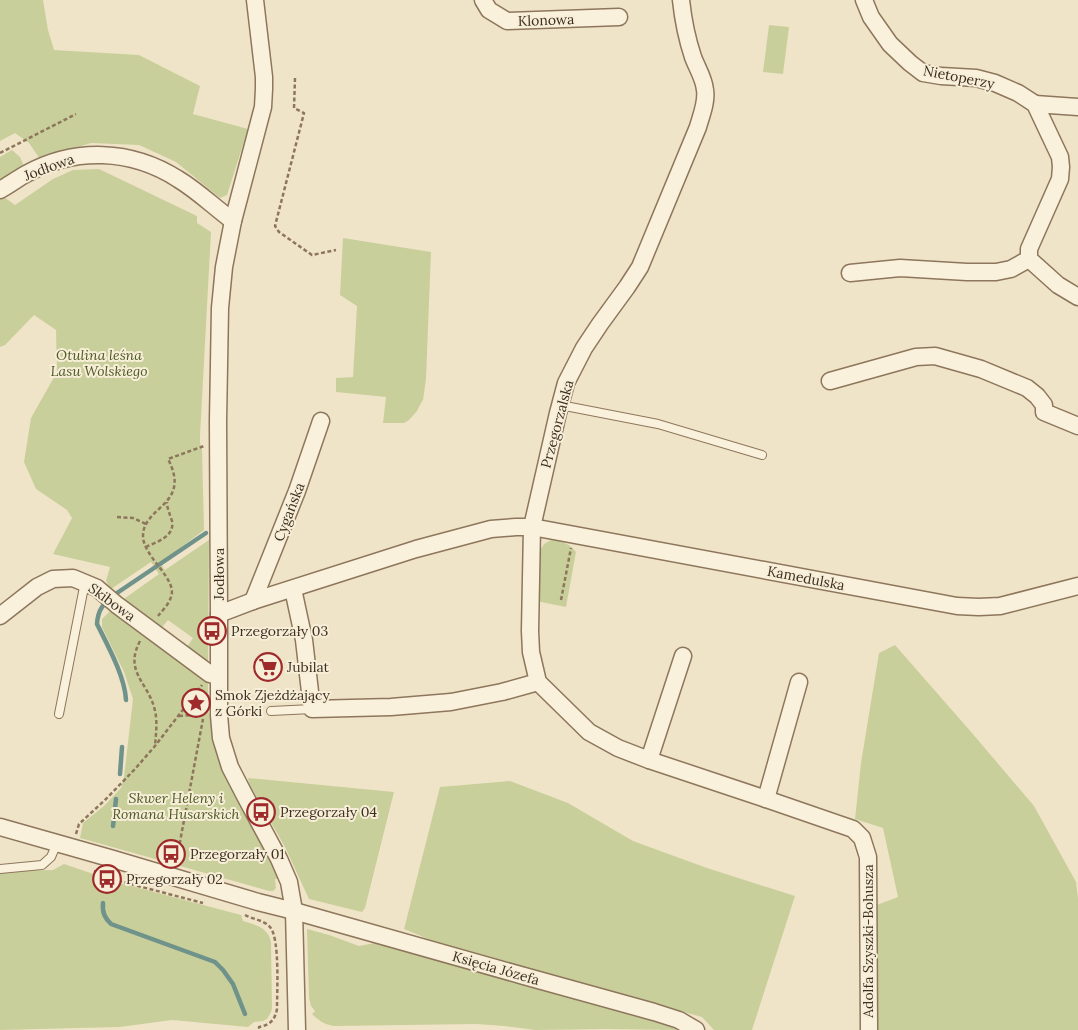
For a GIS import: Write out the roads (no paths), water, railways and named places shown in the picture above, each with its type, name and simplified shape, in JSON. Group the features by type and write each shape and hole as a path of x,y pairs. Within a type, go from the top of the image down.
{"street":[{"name":"Jodłowa","path":"255,0 264,77 263,107 233,221 224,267 220,308 218,441 219,614 214,675 221,738 230,767 286,872 294,911"},
{"name":"Klonowa","path":"483,0 489,10 507,21 618,17"},
{"name":"Przegorzalska","path":"532,527 566,383 584,348 640,267 698,128 706,91 692,54 681,0"},
{"name":"Nietoperzy","path":"864,0 871,17 890,44 923,73 976,78 995,83 1018,93 1035,104"},
{"path":"1078,107 1035,104 1060,157 1061,167 1060,179 1029,249 1029,260 1058,286 1078,298"},
{"name":"Jodłowa","path":"0,190 26,174 64,159 88,155 112,156 143,162 164,170 193,189 233,221"},
{"path":"850,273 900,268 996,272 1011,269 1029,260"},
{"path":"830,381 916,357 935,356 980,370 1026,388 1037,396 1044,405 1044,412 1078,426"},
{"name":"Cygańska","path":"253,601 297,491 321,421"},
{"path":"219,614 253,601 416,550 491,529 532,527 530,631 531,652 538,682 502,692 451,702 391,707 312,709 304,640 293,589"},
{"name":"Kamedulska","path":"532,527 957,606 979,608 1000,606 1078,586"},
{"name":"Skibowa","path":"0,616 36,587 53,579 74,578 97,588 149,629 214,675"},
{"path":"649,760 683,656"},
{"name":"Adolfa Szyszki-Bohusza","path":"538,682 589,732 618,748 766,798 853,830 862,838 868,857 869,1030"},
{"path":"766,798 799,682"},
{"name":"Księcia Józefa","path":"0,828 654,1012 679,1020 696,1030"},
{"path":"294,911 297,1030"}],"lane":[{"path":"560,405 658,424 762,456"},
{"path":"59,714 85,582"},
{"path":"270,711 312,709"},
{"path":"0,869 42,865 51,857 57,843"}],"waterway":[{"path":"126,700 123,682 97,624 99,613 117,593 206,533"},
{"path":"120,774 122,747"},
{"path":"113,826 116,799"},
{"path":"103,903 104,915 111,924 215,962 233,984 245,1014"}],"place":[{"name":"Przegorzały 03","path":"212,631"},
{"name":"Jubilat","path":"268,667"},
{"name":"Smok Zjeżdżający z Górki","path":"196,703"},
{"name":"Przegorzały 04","path":"261,812"},
{"name":"Przegorzały 01","path":"171,854"},
{"name":"Przegorzały 02","path":"107,879"}],"park label":[{"name":"Otulina leśna Lasu Wolskiego","path":"99,364"},
{"name":"Skwer Heleny i Romana Husarskich","path":"176,806"}]}
